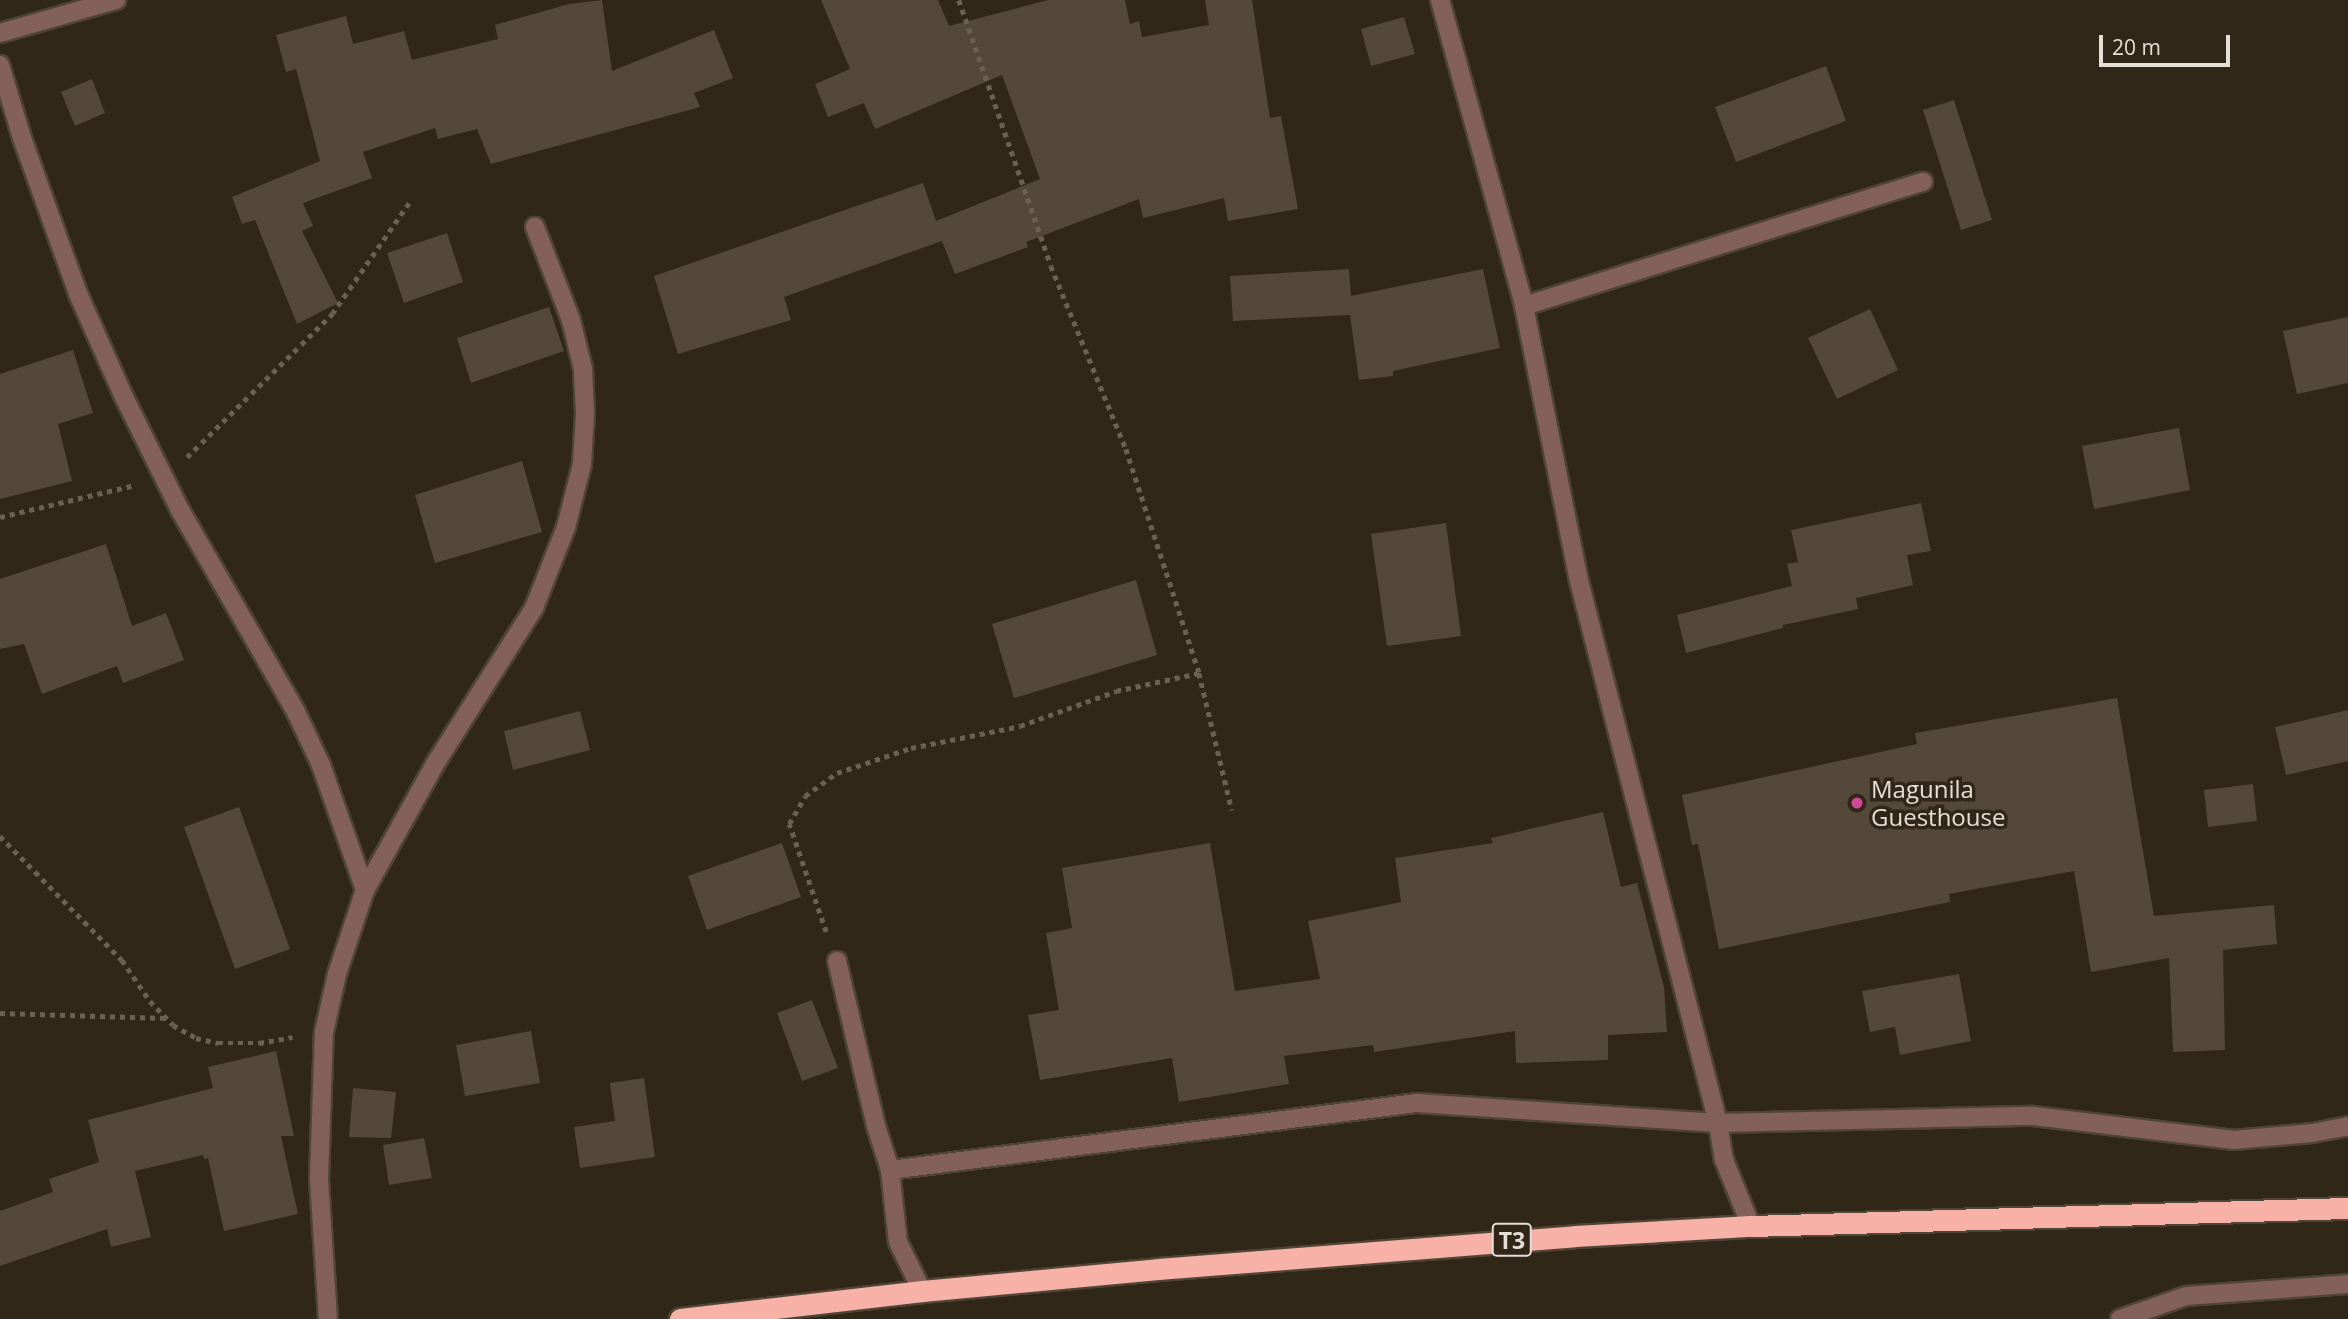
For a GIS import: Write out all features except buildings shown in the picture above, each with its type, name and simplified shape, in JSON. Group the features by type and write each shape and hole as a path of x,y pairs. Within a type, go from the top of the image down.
{"highway":[{"name":"T3","path":"680,1319 922,1291 1348,1252 1751,1226 2348,1208"}],"street":[{"path":"0,33 116,0"},
{"path":"1440,0 1524,306 1577,577 1718,1123 1724,1160 1751,1226"},
{"path":"0,65 22,138 79,296 124,397 165,478 296,712 321,765 365,890"},
{"path":"1524,306 1923,182"},
{"path":"328,1319 319,1179 324,1032 337,974 365,890 435,764 534,608 566,527 582,464 585,413 583,369 571,320 535,227"},
{"path":"837,961 876,1126 890,1170 898,1242 922,1291"},
{"path":"890,1170 1418,1103 1718,1123 2033,1116 2233,1140 2313,1133 2348,1126"},
{"path":"2120,1319 2186,1296 2348,1284"}],"path":[{"path":"959,0 1051,266 1126,449 1199,673 1232,810"},
{"path":"0,517 165,478 247,394 332,314 408,202"},
{"path":"837,961 789,824 805,796 837,773 911,748 1020,726 1116,691 1199,673"},
{"path":"0,836 122,960 150,1001 166,1017 195,1038 218,1043 259,1043 324,1032"},
{"path":"0,1013 166,1017"}],"place":[{"name":"Magunila Guesthouse","path":"1857,803"}]}
